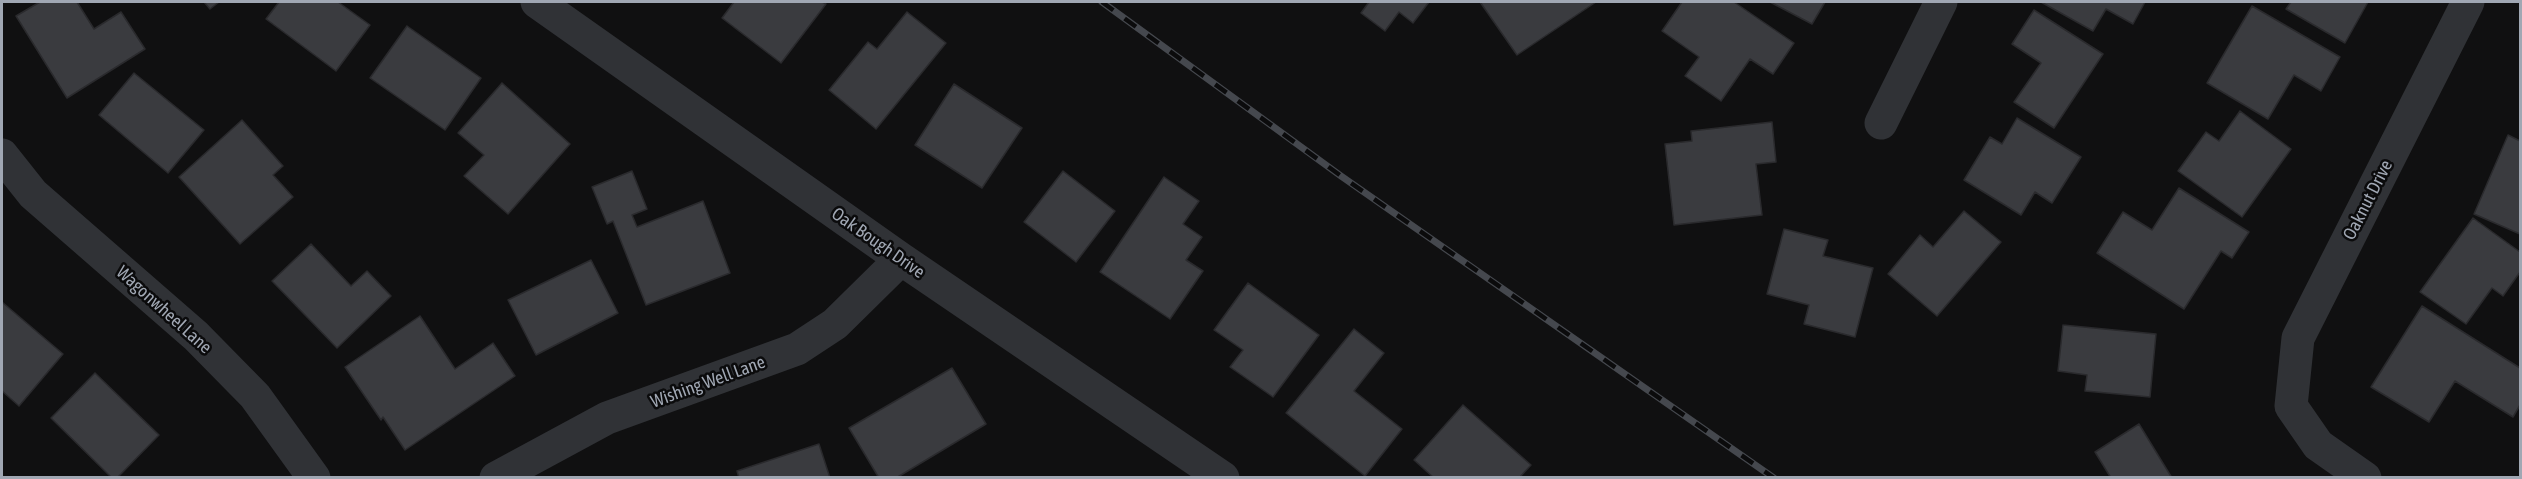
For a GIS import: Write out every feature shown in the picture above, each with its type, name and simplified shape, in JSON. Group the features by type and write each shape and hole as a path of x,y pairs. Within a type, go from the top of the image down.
{"street":[{"name":"Oak Bough Drive","path":"537,2 901,260 1223,477"},
{"path":"1881,123 1941,2"},
{"name":"Oaknut Drive","path":"2365,477 2318,445 2291,406 2298,338 2468,2"},
{"name":"Wagonwheel Lane","path":"2,155 33,194 196,336 255,396 314,477"},
{"name":"Wishing Well Lane","path":"496,477 607,418 797,349 835,324 901,260"}],"building":[{"path":"40,2 77,2 94,29 121,12 145,49 67,98 16,16"},
{"path":"204,2 219,2 210,9"},
{"path":"279,2 338,2 370,25 336,71 266,19"},
{"path":"734,2 822,2 826,4 781,63 722,18"},
{"path":"1369,2 1429,2 1413,23 1399,12 1385,31 1361,13"},
{"path":"1480,2 1596,2 1517,55"},
{"path":"1682,2 1734,2 1794,43 1773,74 1750,59 1721,101 1685,76 1699,57 1662,31"},
{"path":"1770,2 1825,2 1812,24"},
{"path":"2041,2 2145,2 2133,24 2106,9 2093,31"},
{"path":"2291,2 2368,2 2345,43 2286,9"},
{"path":"2252,6 2340,57 2321,91 2294,75 2268,119 2207,83"},
{"path":"2034,10 2103,54 2054,128 2014,102 2041,63 2012,44"},
{"path":"907,12 946,43 876,129 829,90 868,42 877,49"},
{"path":"407,26 481,78 445,130 370,78"},
{"path":"134,73 204,130 168,173 99,115"},
{"path":"502,83 570,144 508,214 464,176 484,155 458,133"},
{"path":"954,84 1022,128 982,188 915,145"},
{"path":"2240,111 2291,149 2242,217 2178,171 2206,132 2219,141"},
{"path":"2017,118 2081,157 2052,203 2035,192 2021,215 1964,180 1990,137 2002,144"},
{"path":"242,120 283,166 273,175 293,197 240,244 179,177"},
{"path":"1772,122 1776,162 1756,164 1762,215 1674,225 1665,144 1692,141 1691,131"},
{"path":"2508,135 2520,141 2520,234 2474,214"},
{"path":"632,171 647,209 632,215 637,227 703,201 730,273 646,305 613,221 607,224 592,187"},
{"path":"1063,171 1115,211 1076,262 1024,222"},
{"path":"1164,177 1199,201 1183,224 1202,237 1186,260 1203,271 1170,319 1100,272"},
{"path":"2179,188 2249,232 2232,258 2221,251 2184,309 2097,253 2123,212 2152,230"},
{"path":"1964,211 2001,242 1937,316 1888,274 1920,235 1933,247"},
{"path":"2473,218 2520,252 2520,272 2503,296 2492,288 2466,324 2420,292"},
{"path":"1784,229 1828,240 1823,256 1873,268 1855,337 1804,324 1809,305 1767,294"},
{"path":"311,244 351,286 367,271 391,296 337,348 272,281"},
{"path":"591,260 618,313 536,355 508,300"},
{"path":"1248,283 1319,335 1273,397 1230,367 1243,350 1214,330"},
{"path":"2,302 63,354 19,406 2,391"},
{"path":"2422,306 2520,368 2520,405 2513,417 2455,381 2429,422 2371,387"},
{"path":"420,316 455,369 493,343 515,376 405,450 383,417 381,420 345,367"},
{"path":"2063,325 2156,334 2150,397 2085,391 2087,375 2058,371"},
{"path":"1354,329 1384,353 1354,391 1402,429 1365,476 1286,413"},
{"path":"952,368 986,424 896,478 879,478 849,428"},
{"path":"95,373 159,435 117,478 112,478 51,418"},
{"path":"1463,405 1531,465 1519,478 1434,478 1414,460"},
{"path":"2139,424 2172,478 2111,478 2095,452"},
{"path":"819,444 830,478 739,478 737,471"}],"railway":[{"path":"1102,2 1341,176 1774,478"}]}
